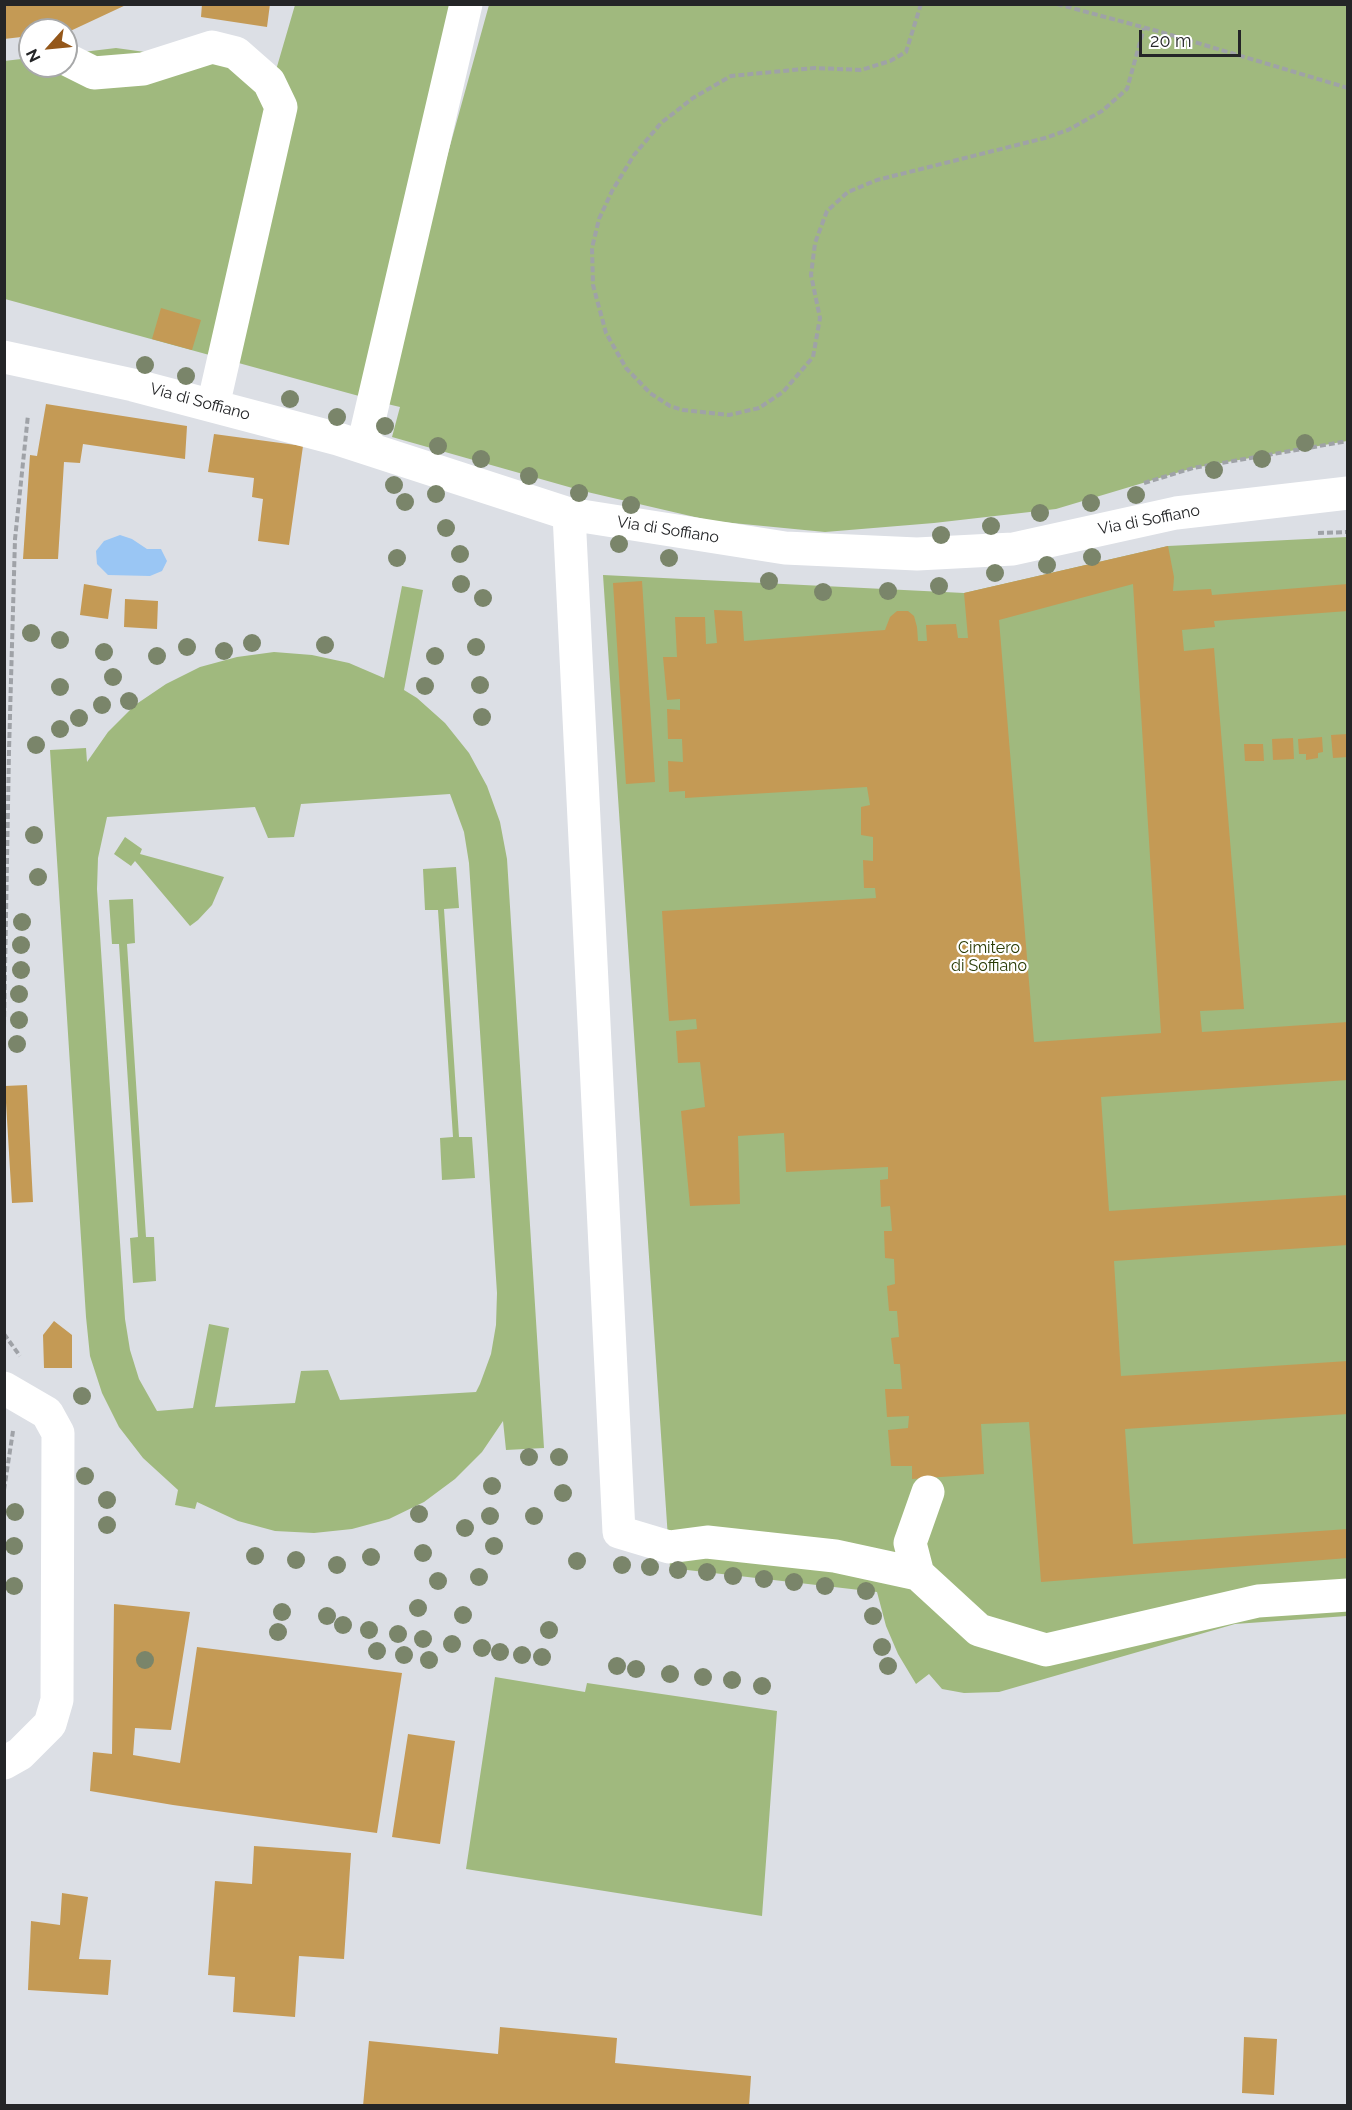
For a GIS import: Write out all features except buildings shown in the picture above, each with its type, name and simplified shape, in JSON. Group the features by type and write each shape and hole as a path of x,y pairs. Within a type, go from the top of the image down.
{"street":[{"path":"363,446 466,4"},
{"path":"78,65 94,73 143,69 212,47 236,53 269,82 281,107 213,406"},
{"name":"Via di Soffiano","path":"4,357 134,385 363,446 569,514 785,548 917,554 1013,549 1176,513 1347,493"},
{"path":"569,514 619,1532 669,1546 707,1542 835,1556 918,1574 979,1630 1046,1650 1258,1601 1347,1595"},
{"path":"4,1389 19,1395 47,1413 58,1433 58,1503 57,1700 50,1724 20,1754 4,1763"},
{"path":"918,1574 910,1543 928,1492"}],"path":[{"path":"921,4 906,52 890,61 861,70 814,68 730,76 693,98 661,123 634,155 612,191 599,219 592,248 593,285 606,333 626,368 650,393 670,406 683,410 729,415 759,408 783,392 813,357 820,318 811,275 815,243 826,211 848,192 877,180 1046,138 1068,130 1102,111 1127,89 1144,28"},
{"path":"1057,4 1347,88"},
{"path":"4,1026 8,762 15,539 28,415"},
{"path":"1136,485 1193,468 1347,441"}],"green space":[{"path":"295,5 450,5 359,396 5,299 4,61 18,59 18,78 78,78 78,53 116,48 276,70"},
{"path":"489,5 1347,5 1347,441 1193,468 1056,509 934,523 825,532 712,521 583,491 392,437 400,407 379,402"},
{"name":"Cimitero di Soffiano","path":"1347,537 1347,1616 1235,1624 999,1692 964,1693 942,1689 929,1674 916,1684 898,1654 886,1626 877,1592 670,1568 603,575 964,593 1168,546"},
{"path":"402,586 423,590 404,690 417,698 445,723 469,753 487,786 500,822 507,859 544,1448 506,1450 503,1421 482,1452 455,1479 424,1502 389,1519 352,1529 314,1533 275,1531 238,1521 197,1502 195,1509 175,1505 178,1490 143,1458 119,1427 102,1393 90,1356 50,750 86,748 87,762 108,732 135,705 166,684 200,667 237,657 274,652 312,655 349,663 384,678","holes":["450,794 464,832 469,863 497,1293 496,1325 491,1354 476,1392 340,1400 328,1370 301,1371 295,1403 215,1407 229,1328 209,1324 193,1408 157,1411 139,1379 130,1350 125,1319 97,889 98,858 107,817 255,807 268,838 294,837 301,804"]},
{"path":"125,837 142,849 140,854 224,877 212,905 198,920 190,926 135,861 131,866 114,854"},
{"path":"456,867 459,908 444,909 459,1137 472,1137 475,1178 442,1180 440,1138 453,1137 438,910 425,910 423,869"},
{"path":"133,899 135,943 127,944 146,1237 154,1237 156,1281 133,1283 130,1238 138,1237 119,944 112,944 109,900"},
{"path":"495,1677 585,1692 587,1683 777,1711 762,1916 466,1869"}],"water":[{"path":"120,535 132,539 147,549 161,549 167,561 162,571 150,576 108,575 97,564 96,551 104,541"}]}
